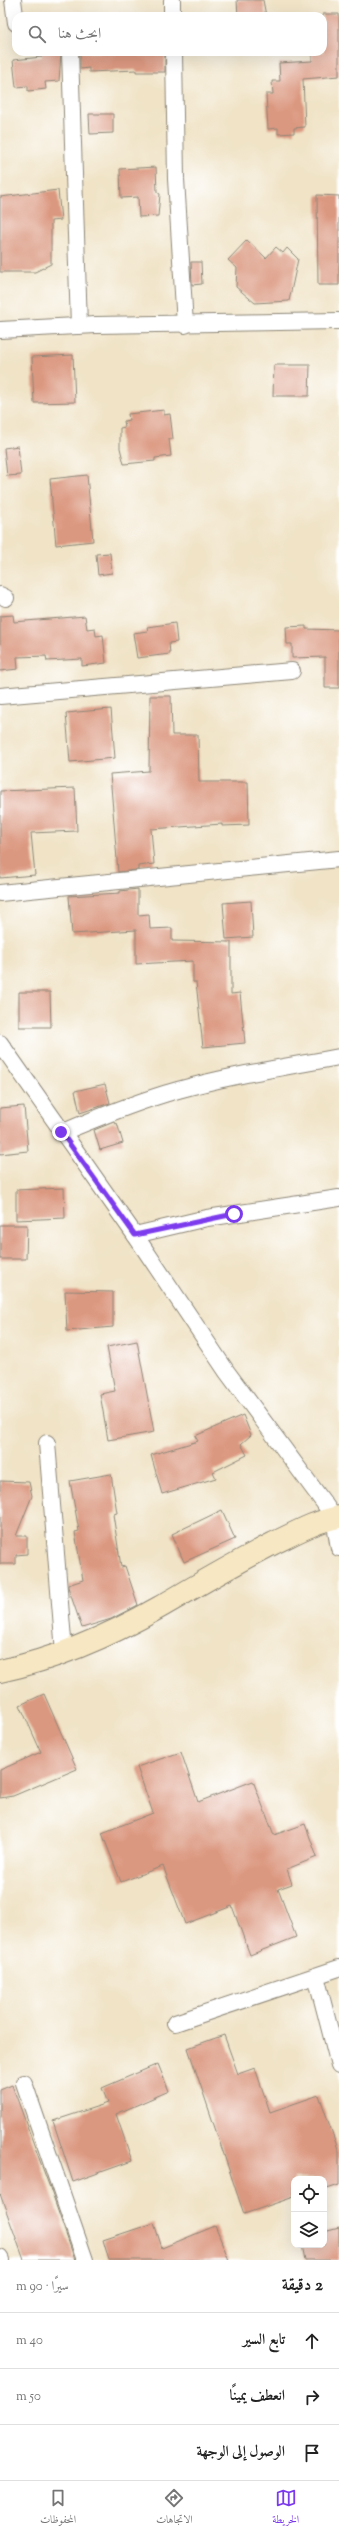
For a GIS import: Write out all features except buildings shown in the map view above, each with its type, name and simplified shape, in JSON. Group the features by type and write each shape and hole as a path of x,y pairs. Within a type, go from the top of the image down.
{"main road":[{"path":"0,1671 64,1652 131,1623 257,1552 307,1527 336,1517"}],"street":[{"path":"13,0 15,12"},
{"path":"172,0 172,12"},
{"path":"70,56 80,326"},
{"path":"174,56 176,179 185,325"},
{"path":"0,330 80,326 339,321"},
{"path":"0,696 292,671"},
{"path":"0,893 339,859"},
{"path":"0,1043 61,1132 135,1235 198,1332 336,1517 339,1548"},
{"path":"61,1132 118,1109 177,1090 223,1079 339,1057"},
{"path":"135,1235 207,1218 339,1198"},
{"path":"47,1443 64,1652"},
{"path":"175,2023 339,1968"},
{"path":"316,1976 339,2065"},
{"path":"24,2083 85,2260"}],"route":[{"path":"61,1132 135,1235 158,1228 234,1214"}]}
